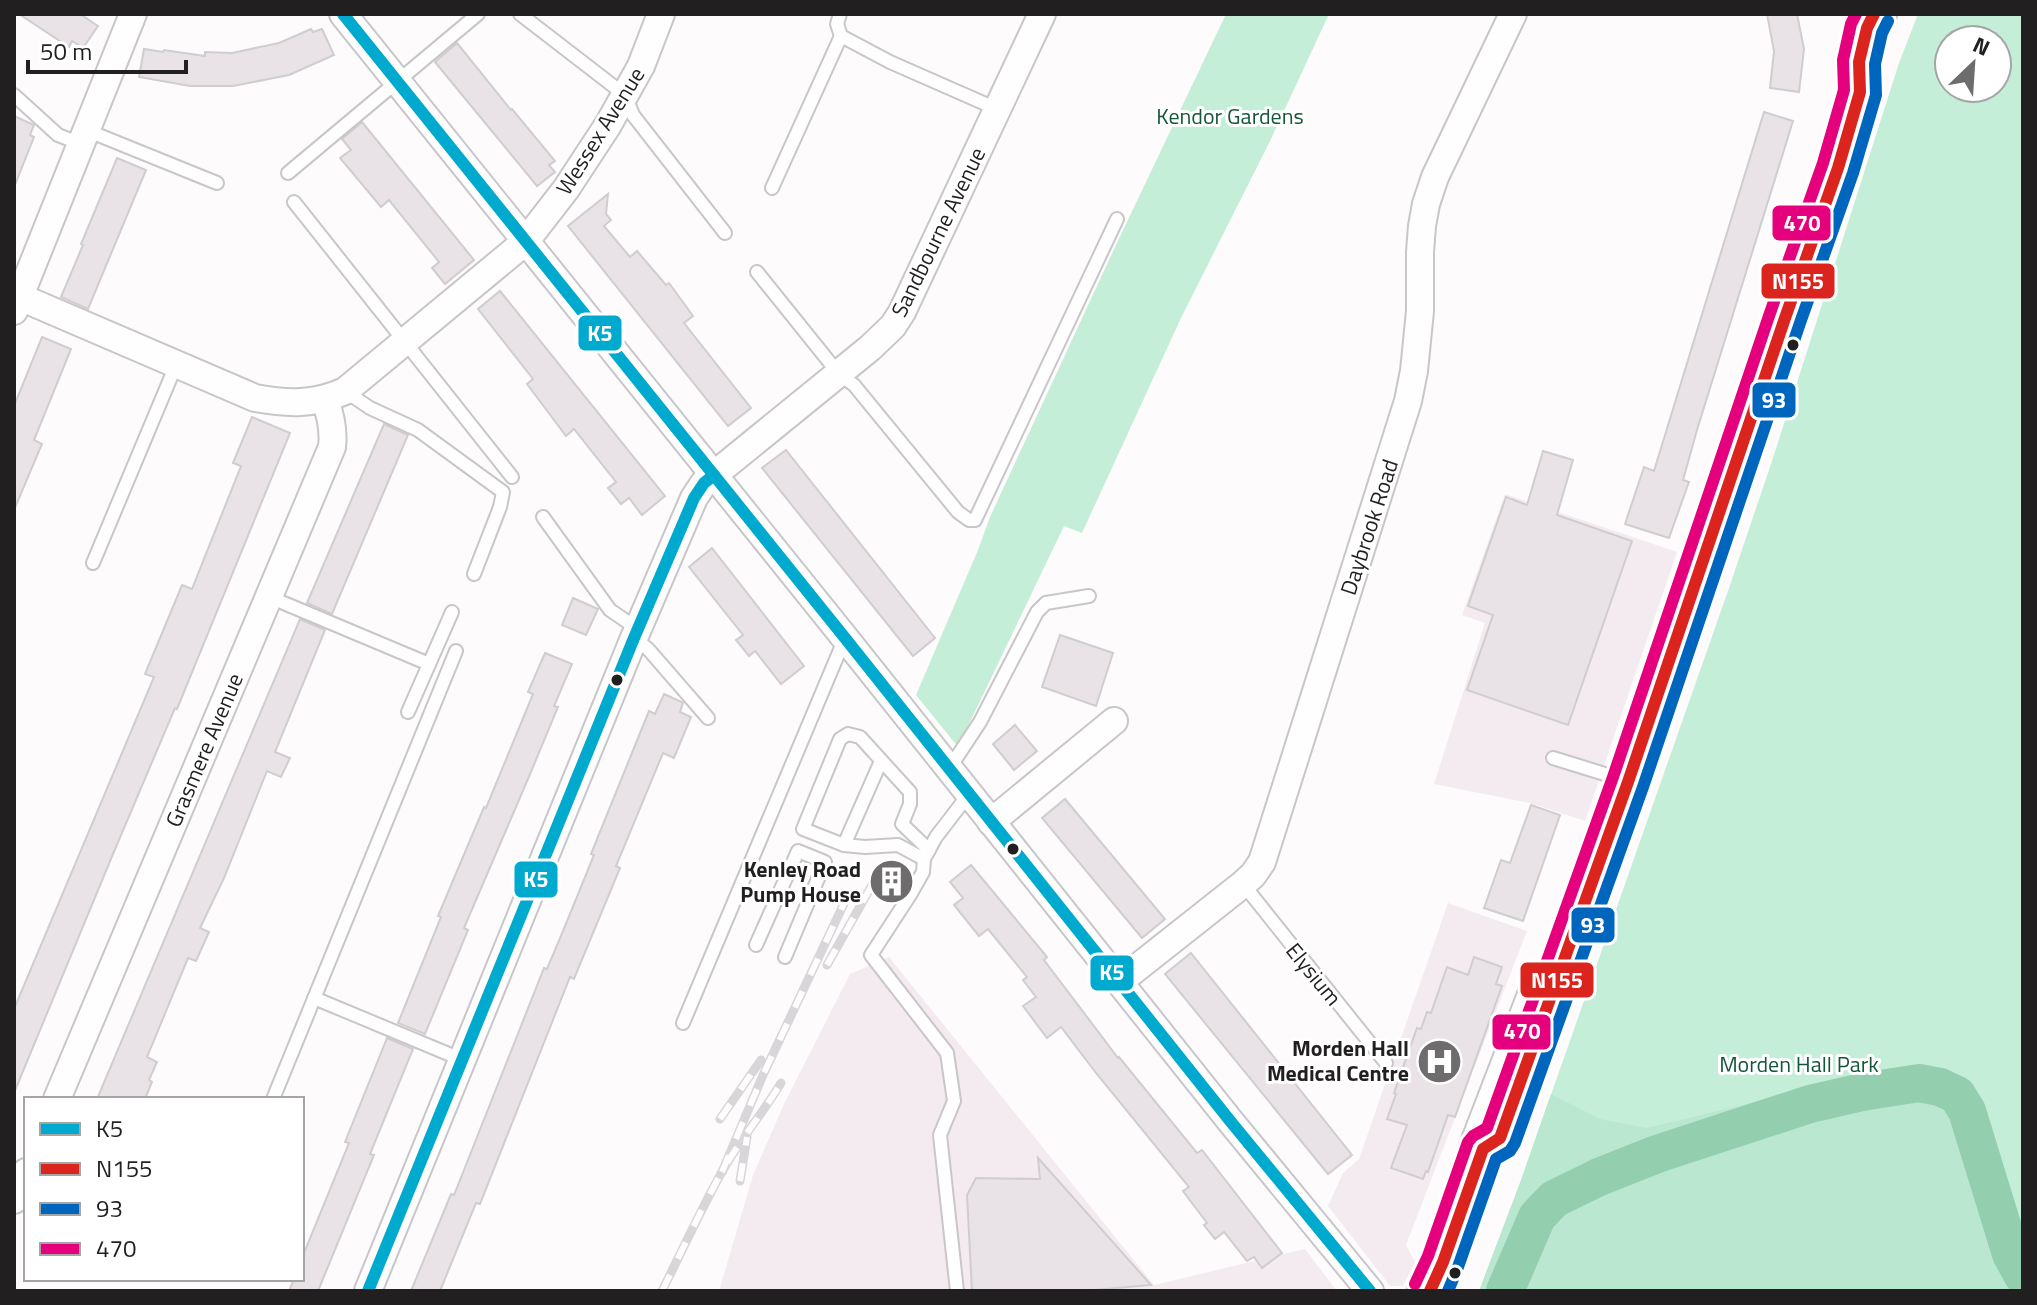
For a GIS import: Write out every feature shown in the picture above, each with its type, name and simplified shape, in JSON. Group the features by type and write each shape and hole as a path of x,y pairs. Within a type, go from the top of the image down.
{"highway":[{"path":"1860,92 1859,62 1867,28 1874,14"},
{"path":"1430,1291 1488,1154 1558,974 1628,782 1838,168 1860,92 1875,69 1899,14"},
{"path":"1458,1291 1509,1159 1488,1154"}],"street":[{"path":"133,14 17,304 255,398 292,402 335,395 525,242"},
{"path":"343,14 1370,1291"},
{"name":"Wessex Avenue","path":"525,242 583,163 625,95 641,66 661,14"},
{"name":"Sandbourne Avenue","path":"368,1291 694,498 704,483 839,374 893,326 1042,14"},
{"name":"Daybrook Road","path":"1119,982 1243,884 1262,862 1408,401 1420,311 1420,252 1426,204 1435,177 1513,14"},
{"name":"Grasmere Avenue","path":"58,1097 332,447 335,395"},
{"path":"991,822 1114,721"},
{"path":"14,1200 24,1177"}],"lane":[{"path":"288,173 478,14"},
{"path":"520,14 625,95 633,115 725,233"},
{"path":"772,188 841,36 837,24 840,14"},
{"path":"841,36 890,62 997,109"},
{"path":"14,95 58,135 84,137 217,183"},
{"path":"294,202 512,477"},
{"path":"757,272 839,374 854,385 958,512 969,520 975,520 1117,219"},
{"path":"93,563 176,365"},
{"path":"335,395 418,430 503,492 474,574"},
{"path":"543,517 610,610 636,634 708,718"},
{"path":"267,596 429,664"},
{"path":"949,769 980,722 1037,612 1046,603 1089,596"},
{"path":"408,712 452,612"},
{"path":"683,1023 845,638"},
{"path":"274,1097 456,651"},
{"path":"848,734 860,737 910,792 910,804 902,824 926,854 898,845 844,845 803,829 840,739 848,734"},
{"path":"1553,758 1628,782"},
{"path":"844,845 881,761"},
{"path":"957,1290 940,1135 954,1101 947,1053 871,955 923,872 926,854 936,837 969,794"},
{"path":"756,945 798,851 825,862 785,957"},
{"name":"Elysium","path":"1243,884 1386,1063"},
{"path":"314,998 463,1060"}],"shaded area":[{"path":"1505,494 1677,552 1585,821 1530,803 1434,784 1485,623 1462,615"},
{"path":"1448,903 1527,931 1406,1245 1415,1262 1403,1286 1390,1286 1328,1206 1343,1173 1359,1159"},
{"path":"889,957 1154,1285 1305,1249 1337,1291 719,1291 753,1175 784,1104 850,974"}],"green space":[{"name":"Kendor Gardens","path":"1226,14 1329,14 1270,141 1181,318 1082,533 1064,526 958,747 916,695 990,517"},
{"name":"Morden Hall Park","path":"1918,14 2023,14 2023,1291 1479,1291 1520,1183 1772,461 1899,63"},
{"path":"1826,1085 1849,1089 1863,1098 1916,1091 1928,1093 1951,1103 1962,1113 2021,1291 1479,1291 1551,1094 1600,1119 1647,1128"}],"building":[{"path":"19,14 80,14 98,26 83,48 72,41 69,47"},
{"path":"1767,14 1797,14 1804,49 1799,92 1770,88 1774,51"},
{"path":"311,29 313,32 322,29 334,55 289,75 233,86 190,86 139,77 144,49 205,56 205,52 232,53 279,43"},
{"path":"457,43 555,161 549,165 555,172 537,186 435,62"},
{"path":"1764,112 1793,121 1697,430 1683,480 1689,482 1669,538 1625,524 1644,467 1654,471"},
{"path":"14,116 34,125 30,135 34,137 15,185"},
{"path":"362,122 474,260 445,284 432,268 439,262 389,200 381,207 340,158 351,150 342,139"},
{"path":"117,158 146,170 88,309 61,297"},
{"path":"608,194 606,214 611,220 604,226 630,257 637,251 666,285 669,283 693,316 684,323 751,408 728,426 568,226"},
{"path":"500,291 665,496 642,515 629,498 621,504 608,488 616,482 574,429 566,436 527,384 533,379 478,309"},
{"path":"42,337 71,349 34,440 42,444 14,510 14,406"},
{"path":"252,417 290,433 14,1093 14,1009 154,677 145,674 182,585 192,589 241,466 233,463"},
{"path":"384,424 408,435 332,614 307,603"},
{"path":"786,450 935,638 913,656 762,468"},
{"path":"1543,451 1573,460 1557,515 1632,541 1568,725 1467,690 1493,615 1468,606 1506,497 1527,505"},
{"path":"712,548 804,666 781,684 755,651 749,656 736,640 743,635 689,567"},
{"path":"573,598 598,609 586,635 562,625"},
{"path":"300,619 325,630 275,752 290,758 281,777 267,771 224,878 200,928 209,932 196,961 188,958 147,1057 157,1062 146,1097 98,1097"},
{"path":"1060,635 1113,653 1096,706 1042,687"},
{"path":"545,653 572,664 554,706 558,707 464,928 468,930 425,1034 398,1023 441,917 438,916 533,694 528,692"},
{"path":"664,694 682,702 680,712 691,717 674,758 663,753 574,979 570,977 480,1204 476,1203 440,1291 411,1291 451,1194 454,1195 544,968 547,969 563,931 649,711 655,714"},
{"path":"1015,725 1037,751 1014,770 993,744"},
{"path":"1065,799 1165,919 1142,938 1042,818"},
{"path":"1531,805 1560,815 1523,921 1484,908 1501,860 1510,863"},
{"path":"971,865 1047,957 1044,960 1118,1058 1197,1153 1202,1150 1282,1253 1262,1268 1254,1257 1247,1261 1224,1232 1215,1239 1183,1191 1189,1187 1061,1027 1047,1038 1023,1006 1036,997 1023,980 1027,977 988,929 979,936 954,905 963,898 950,882"},
{"name":"Kenley Road Pump House","path":"889,867 905,874 894,896 879,889"},
{"path":"1191,953 1352,1155 1328,1174 1165,974"},
{"name":"Morden Hall Medical Centre","path":"1474,957 1502,967 1496,984 1502,986 1455,1117 1448,1115 1423,1179 1391,1168 1407,1125 1387,1119 1417,1028 1421,1029 1427,1012 1431,1013 1447,967 1468,975"},
{"path":"387,1038 413,1049 370,1154 374,1155 318,1291 289,1291 293,1281 304,1281 304,1253 349,1143 345,1142"},
{"path":"1038,1158 1151,1285 1082,1291 972,1291 967,1195 976,1178 1040,1179"}],"waterway":[{"path":"1505,1291 1537,1217 1554,1199 1657,1154 1810,1104 1919,1083 1940,1087 1957,1095 1967,1111 2011,1254 2023,1276"}],"railway":[{"path":"827,965 876,878"},
{"path":"722,1172 763,1075 848,895"},
{"path":"720,1119 761,1060"},
{"path":"662,1291 723,1170 781,1083"},
{"path":"740,1181 747,1137"}],"transit line":[{"name":"K5","path":"343,14 1231,1122 1370,1291"},
{"name":"470","path":"1415,1284 1468,1142 1487,1128 1613,777 1823,163 1844,90 1843,60 1856,14"},
{"name":"N155","path":"1430,1291 1483,1149 1500,1138 1628,782 1838,168 1860,92 1859,62 1867,28 1874,14"},
{"name":"93","path":"1448,1291 1496,1159 1510,1151 1515,1143 1643,787 1853,173 1876,95 1875,64 1888,21"},
{"name":"K5","path":"368,1291 634,638 694,498 714,475"}],"place":[{"name":"Kenley Road Pump House","path":"892,882"},
{"name":"Morden Hall Medical Centre","path":"1440,1061"}]}
